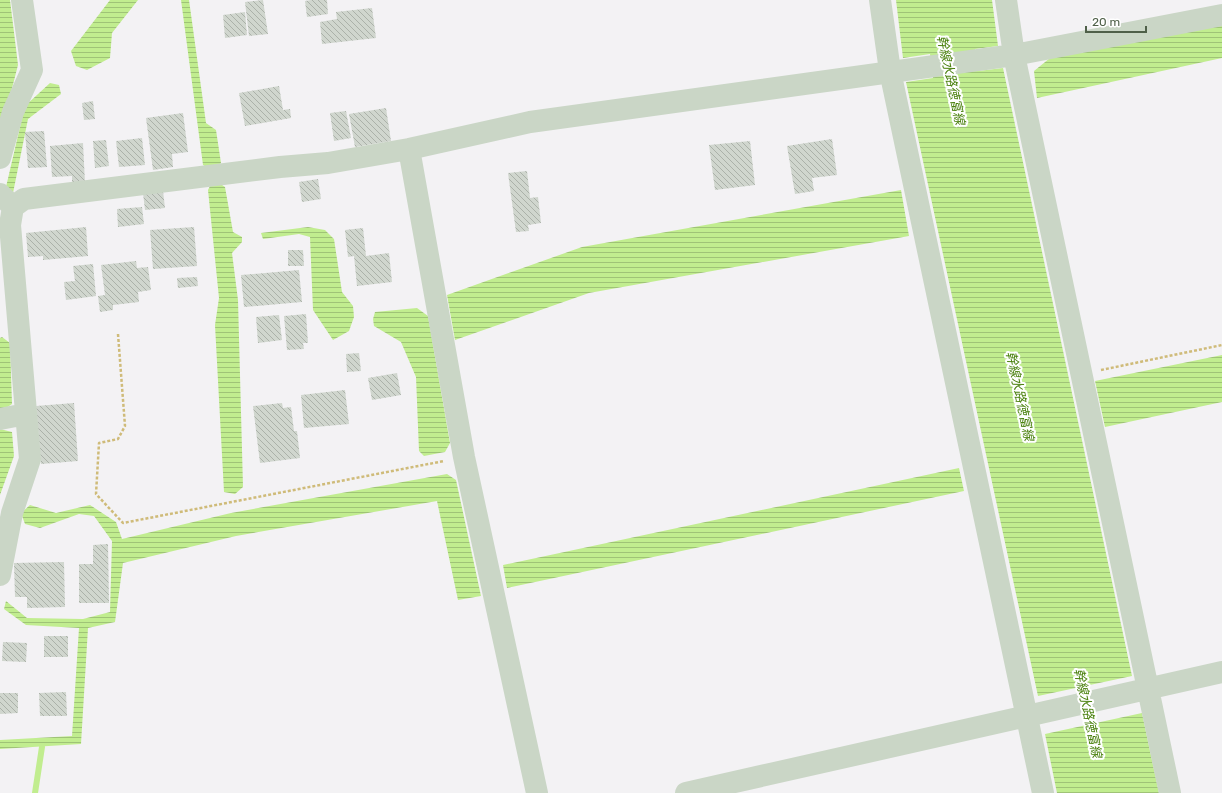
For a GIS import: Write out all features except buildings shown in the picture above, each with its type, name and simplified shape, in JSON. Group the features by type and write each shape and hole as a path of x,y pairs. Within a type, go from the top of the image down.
{"street":[{"path":"0,158 16,107 32,70 22,0"},
{"path":"880,0 890,71 1043,793"},
{"path":"1006,0 1014,55 1170,793"},
{"path":"0,575 12,513 30,459 8,202 214,175 328,163 409,149 530,122 1014,55 1222,15"},
{"path":"409,149 464,457 537,793"},
{"path":"0,419 26,414"},
{"path":"686,793 1222,672"}],"path":[{"path":"118,334 125,426 118,439 100,443 96,494 124,523 464,457"},
{"path":"1081,374 1222,345"}],"water":[{"path":"0,0 10,0 18,65 9,100 25,106 50,83 59,85 61,94 28,119 13,193 6,187 23,114 0,120"},
{"path":"110,0 138,0 112,33 110,58 87,70 76,66 71,51"},
{"path":"181,0 189,0 206,123 216,130 221,163 216,169 219,183 225,187 233,232 242,237 242,242 232,253 238,300 243,487 235,494 224,492 215,325 219,298 208,190 212,182 210,169 203,165"},
{"path":"896,0 992,0 998,46 975,49 978,71 1003,68 1132,676 1038,696 906,82 933,78 930,54 903,58"},
{"path":"1222,24 1222,58 1037,98 1034,71 1050,58"},
{"path":"901,190 909,236 589,293 455,340 447,295 582,247"},
{"path":"308,227 325,230 334,239 342,292 353,306 354,317 349,331 333,340 313,310 310,237 299,234 263,239 261,233"},
{"path":"417,308 428,316 450,443 445,452 424,456 419,451 416,377 401,342 374,326 373,319 375,312"},
{"path":"2,337 10,343 12,404 0,412 0,338"},
{"path":"1222,355 1222,402 1105,427 1095,381"},
{"path":"0,429 12,432 14,456 0,495"},
{"path":"959,468 964,491 507,588 503,565"},
{"path":"447,474 456,480 481,596 458,600 437,501 236,536 123,563 115,622 88,628 81,744 0,749 0,740 72,736 79,628 26,625 4,609 6,601 27,618 83,619 110,612 112,541 94,516 79,514 40,528 25,524 21,513 30,505 56,513 90,505 116,522 122,539 231,513"},
{"path":"1142,713 1159,793 1057,793 1045,734"}],"waterway":[{"name":"幹線水路徳富線","path":"1080,679 1092,731"},
{"path":"35,793 42,747"}]}
